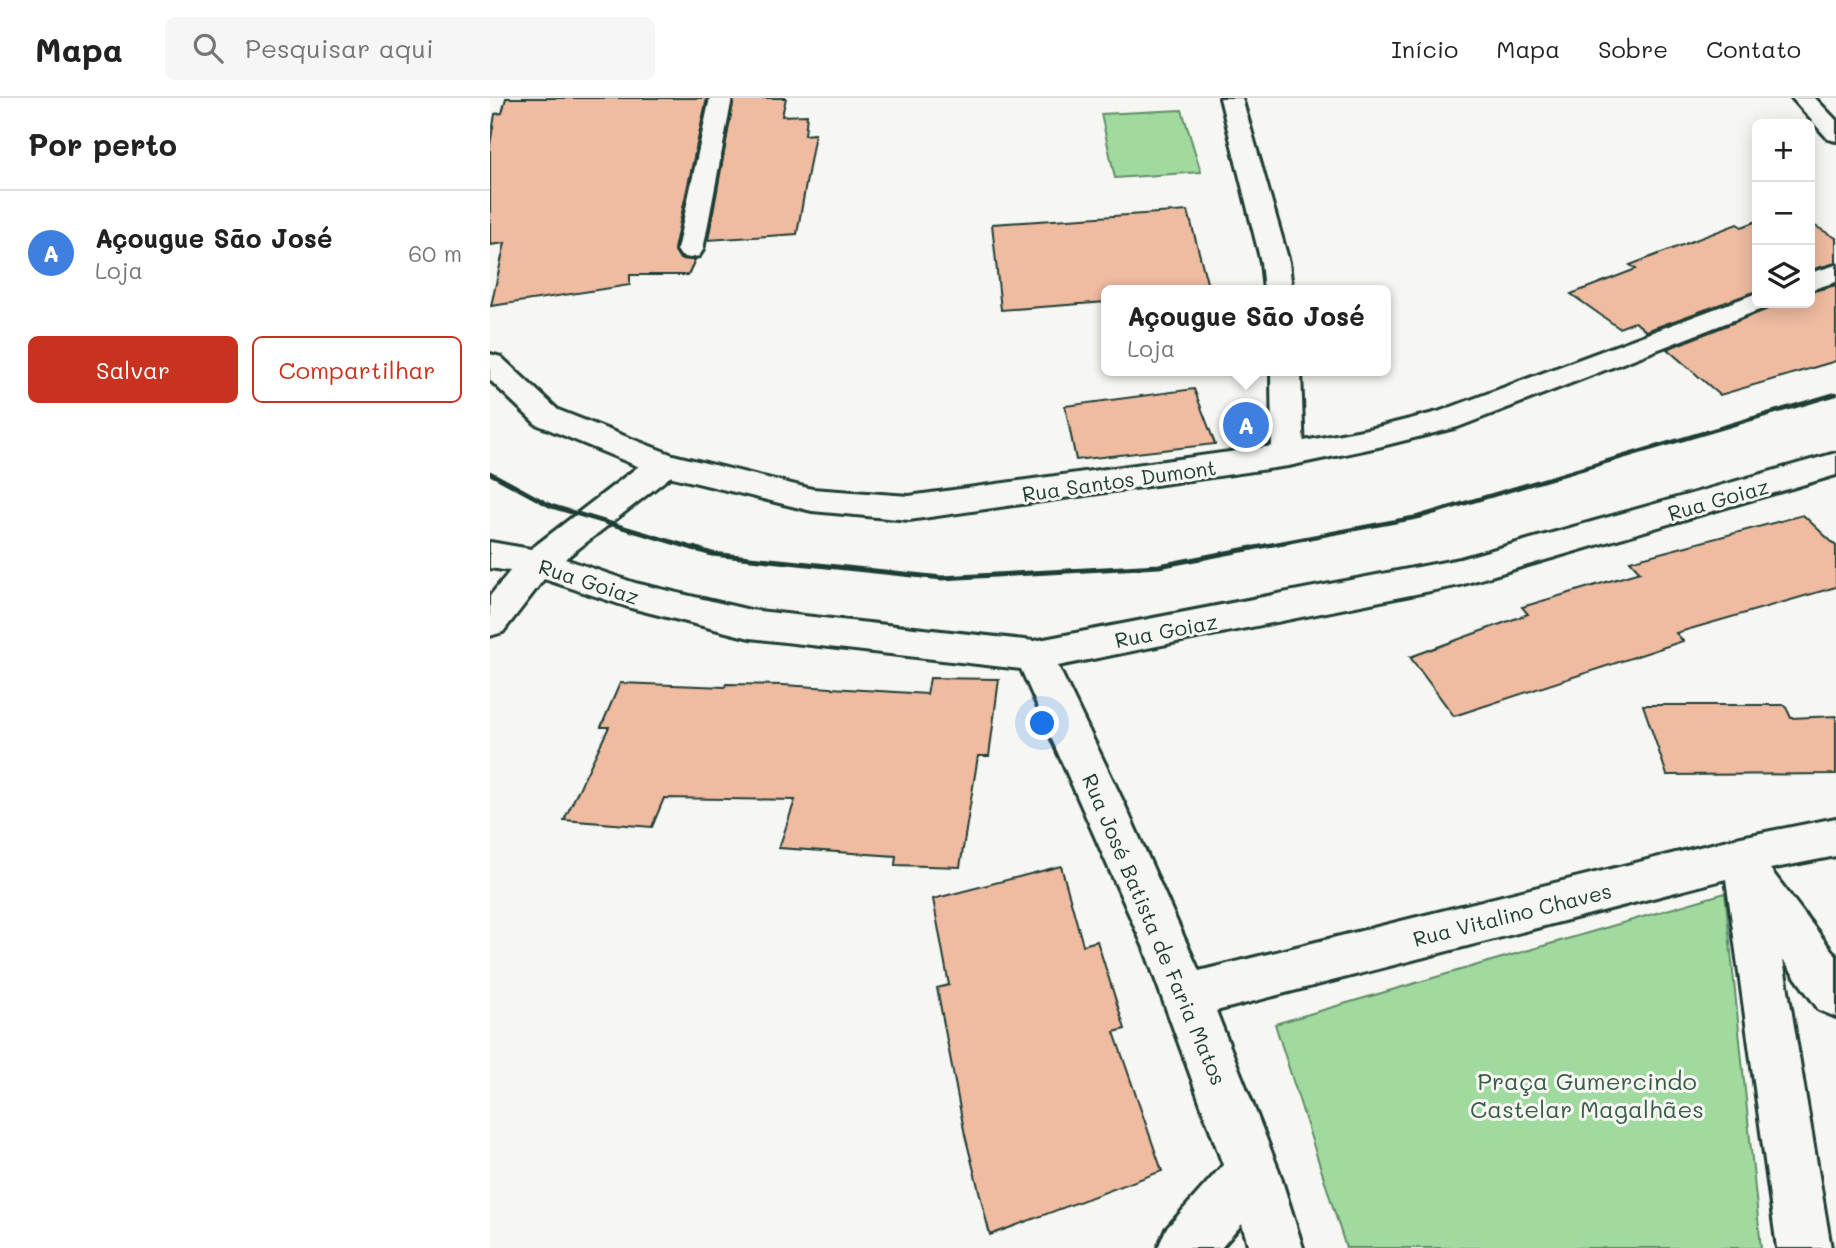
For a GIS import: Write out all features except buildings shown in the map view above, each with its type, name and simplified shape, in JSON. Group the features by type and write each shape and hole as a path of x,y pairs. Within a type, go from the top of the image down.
{"street":[{"path":"690,250 720,98"},
{"path":"1231,98 1275,262 1277,285"},
{"path":"1803,98 1836,134"},
{"path":"1815,280 1836,273"},
{"name":"Rua Santos Dumont","path":"490,363 547,417 664,464 812,500 909,508 1288,455 1378,438 1447,420 1752,303"},
{"path":"1286,376 1288,455"},
{"path":"490,622 537,563 664,464"},
{"name":"Rua Goiaz","path":"490,555 537,563 631,595 750,624 1034,656 1460,572 1836,464"},
{"name":"Rua José Batista de Faria Matos","path":"1034,656 1108,810 1188,996 1253,1171 1276,1248"},
{"name":"Rua Vitalino Chaves","path":"1188,996 1741,865 1836,837"},
{"path":"1741,865 1836,994"},
{"path":"1741,865 1804,1248"},
{"path":"1185,1248 1253,1171"}],"green space":[{"path":"1182,110 1201,172 1115,178 1101,114"},
{"name":"Praça Gumercindo Castelar Magalhães","path":"1725,893 1761,1248 1346,1248 1275,1024"}],"railway":[{"path":"1243,550 1418,517 1836,394"},
{"path":"490,473 551,506 699,550"},
{"path":"693,548 712,554 942,578 1159,566 1252,548"}],"place":[{"name":"Açougue São José","path":"1246,425"}]}
